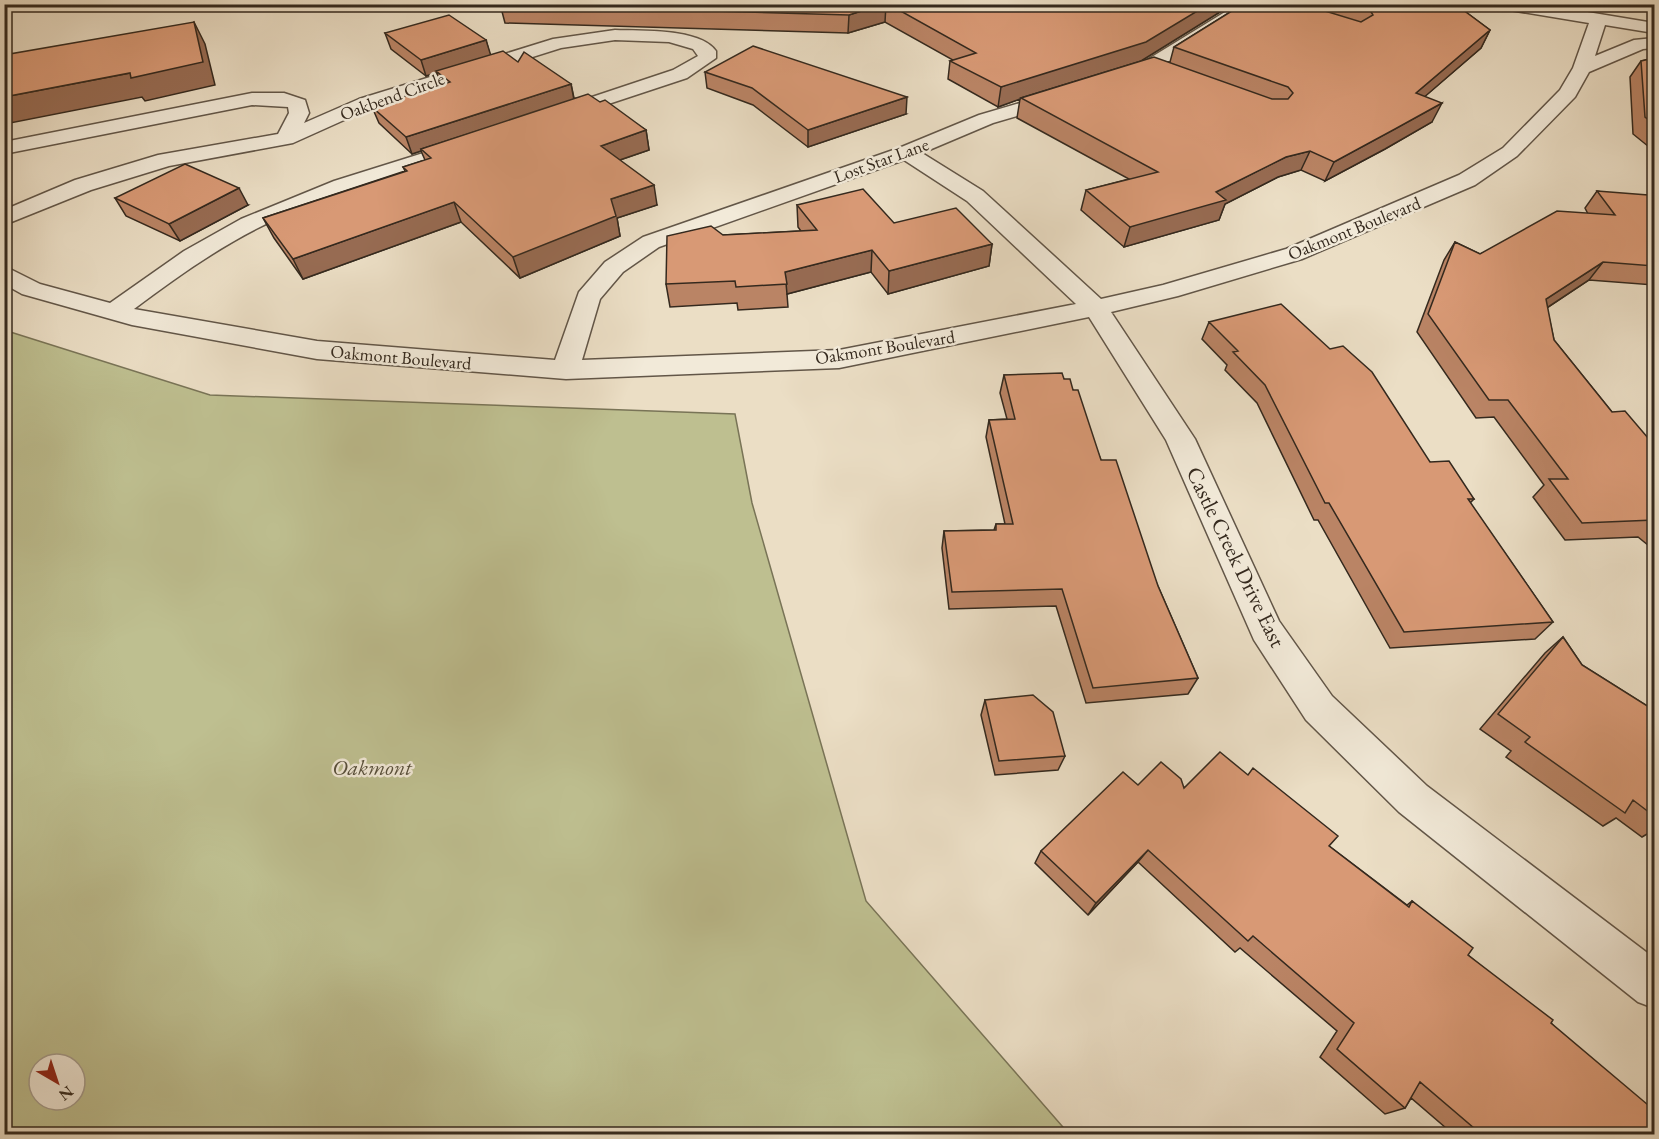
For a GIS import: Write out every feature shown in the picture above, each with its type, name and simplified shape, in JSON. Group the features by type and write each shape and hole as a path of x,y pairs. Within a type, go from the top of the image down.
{"street":[{"path":"1504,4 1654,28"},
{"name":"Lost Star Lane","path":"566,370 588,297 614,267 651,242 906,152 986,119 1149,67 1260,6"},
{"name":"Oakmont Boulevard","path":"4,273 31,289 114,312 317,350 566,370 838,359 1096,309 1169,291 1294,254 1411,206 1467,180 1510,152 1568,93 1582,68 1599,21"},
{"name":"Oakbend Circle","path":"4,218 83,185 166,160 286,139 366,103 409,87 578,39 615,35 670,37 699,45 707,51 707,58 680,74 533,123"},
{"path":"1582,68 1640,44 1654,43"},
{"path":"1149,67 1170,75"},
{"path":"4,148 252,99 284,99 298,104 299,113 286,139"},
{"path":"114,312 221,239 272,214 318,195 488,139"},
{"name":"Castle Creek Drive East","path":"906,152 975,196 1096,309 1180,440 1266,630 1319,708 1413,799 1654,986"}],"green space":[{"name":"Oakmont","path":"4,330 210,395 735,414 752,503 866,901 1069,1134 5,1134"}],"building":[{"path":"500,4 883,4 849,15"},
{"path":"888,4 1209,4 1146,42 1001,87 950,61 976,53"},
{"path":"1243,4 1302,4 1361,22 1373,15 1370,10 1353,4 1455,4 1490,30 1416,93 1442,103 1395,129 1334,162 1310,151 1286,157 1216,192 1226,200 1130,227 1086,190 1158,172 1021,98 1154,57 1272,99 1288,99 1293,93 1288,87 1174,47"},
{"path":"449,15 486,40 421,60 385,33"},
{"path":"194,22 203,62 131,78 130,73 4,97 4,55"},
{"path":"753,46 907,97 808,130 752,88 705,72"},
{"path":"503,51 518,62 524,52 571,84 406,137 372,107 450,82 436,71"},
{"path":"1654,58 1654,124 1645,117 1641,61"},
{"path":"588,94 600,102 605,100 646,130 601,146 654,185 611,199 616,216 513,257 454,202 293,259 263,218 407,171 403,167 431,158 421,149"},
{"path":"185,164 239,188 169,224 115,198"},
{"path":"863,189 894,223 956,208 992,244 889,271 872,250 785,272 787,284 736,287 735,281 666,284 667,236 711,226 723,235 817,230 797,205"},
{"path":"1597,191 1648,195 1654,203 1654,266 1603,262 1546,299 1554,340 1612,412 1625,411 1654,445 1654,520 1582,523 1549,479 1568,479 1508,400 1489,400 1428,314 1455,242 1480,254 1557,211 1615,215"},
{"path":"1281,304 1330,349 1343,346 1372,372 1430,462 1449,461 1474,499 1468,499 1553,622 1404,632 1329,503 1325,503 1265,385 1233,352 1238,351 1209,322"},
{"path":"1062,373 1064,379 1070,379 1073,390 1078,390 1101,460 1116,460 1158,586 1198,678 1093,688 1062,589 952,592 944,531 996,530 996,524 1013,524 989,420 1015,419 1004,375"},
{"path":"1563,637 1582,665 1652,709 1654,706 1654,816 1633,800 1625,813 1525,742 1530,737 1498,714"},
{"path":"1033,695 1053,712 1065,756 999,761 985,700"},
{"path":"1220,752 1248,775 1253,768 1338,836 1329,846 1409,907 1412,901 1473,948 1468,955 1553,1020 1551,1023 1654,1110 1654,1134 1481,1134 1420,1082 1405,1108 1337,1049 1354,1023 1253,936 1248,941 1148,850 1096,903 1041,851 1123,772 1138,785 1161,762 1181,779 1184,788"}]}
